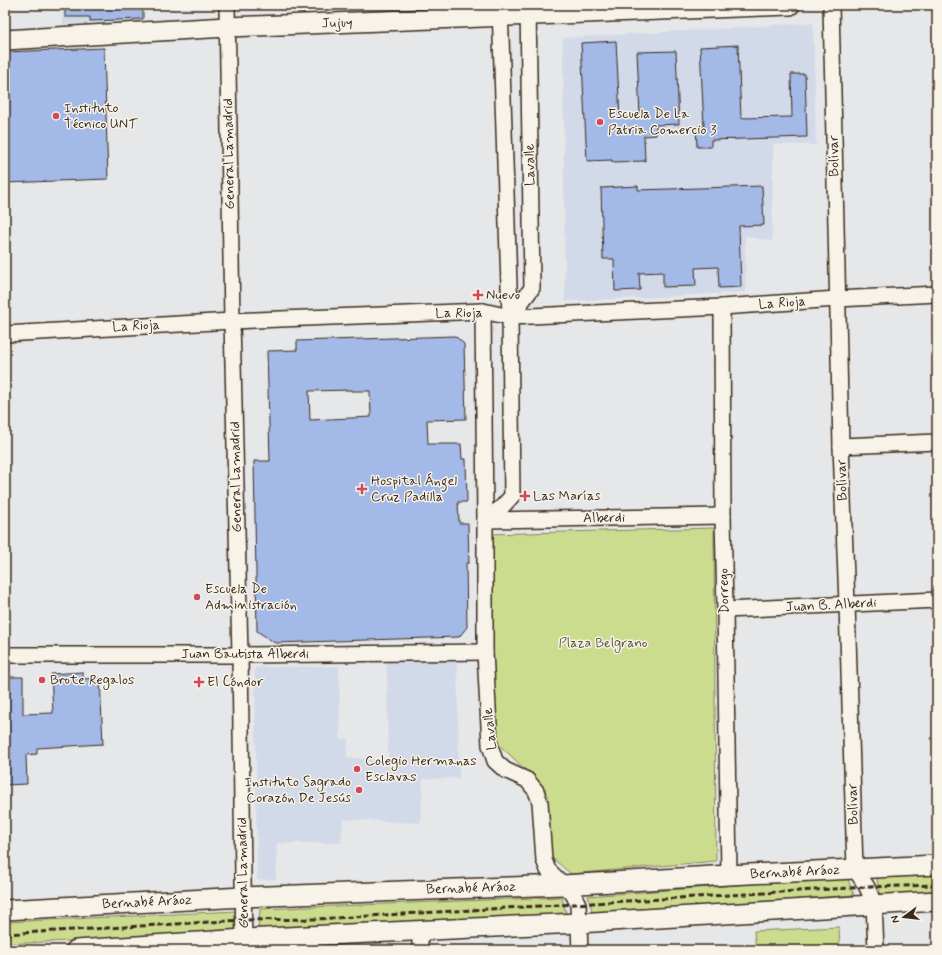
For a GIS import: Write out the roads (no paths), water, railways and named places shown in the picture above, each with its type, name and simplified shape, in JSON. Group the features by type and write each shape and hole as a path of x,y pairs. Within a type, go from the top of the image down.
{"street":[{"name":"General Lamadrid","path":"226,5 240,655 244,945"},
{"name":"Jujuy","path":"5,40 500,11 790,5"},
{"name":"Bolívar","path":"831,5 841,446 855,869"},
{"name":"Lavalle","path":"510,317 532,288 528,10"},
{"name":"Lavalle","path":"485,520 501,508 512,496 510,317 500,11"},
{"name":"La Rioja","path":"5,334 232,321 483,311 510,317 722,307 937,294"},
{"name":"Dorrego","path":"722,307 722,516 725,610 728,875"},
{"name":"Lavalle","path":"483,311 485,652 490,744 495,761 505,770 527,780 536,791 540,802 544,860 548,870 573,894 578,904 580,950"},
{"path":"841,446 937,442"},
{"name":"Alberdi","path":"485,520 722,516"},
{"name":"Juan B. Alberdi","path":"725,610 937,600"},
{"name":"Juan Bautista Alberdi","path":"5,655 240,655 485,652"},
{"name":"Bernabé Aráoz","path":"5,910 243,897 564,885 728,875 937,865"},
{"path":"855,869 867,888 874,904 876,950"},
{"path":"76,950 244,945 420,931 937,901"},
{"path":"420,931 420,950"}],"railway":[{"path":"5,934 244,920 317,919 867,887 937,885"}],"place":[{"name":"Instituto Técnico UNT","path":"56,116"},
{"name":"Escuela De La Patria Comercio 3","path":"600,122"},
{"name":"Nuevo","path":"478,295"},
{"name":"Hospital Ángel Cruz Padilla","path":"362,489"},
{"name":"Las Marías","path":"525,496"},
{"name":"Escuela De Administración","path":"197,597"},
{"name":"Brote Regalos","path":"42,680"},
{"name":"El Cóndor","path":"199,682"},
{"name":"Colegio Hermanas Esclavas","path":"357,769"},
{"name":"Instituto Sagrado Corazón De Jesús","path":"359,790"}],"park label":[{"name":"Plaza Belgrano","path":"603,643"}]}
